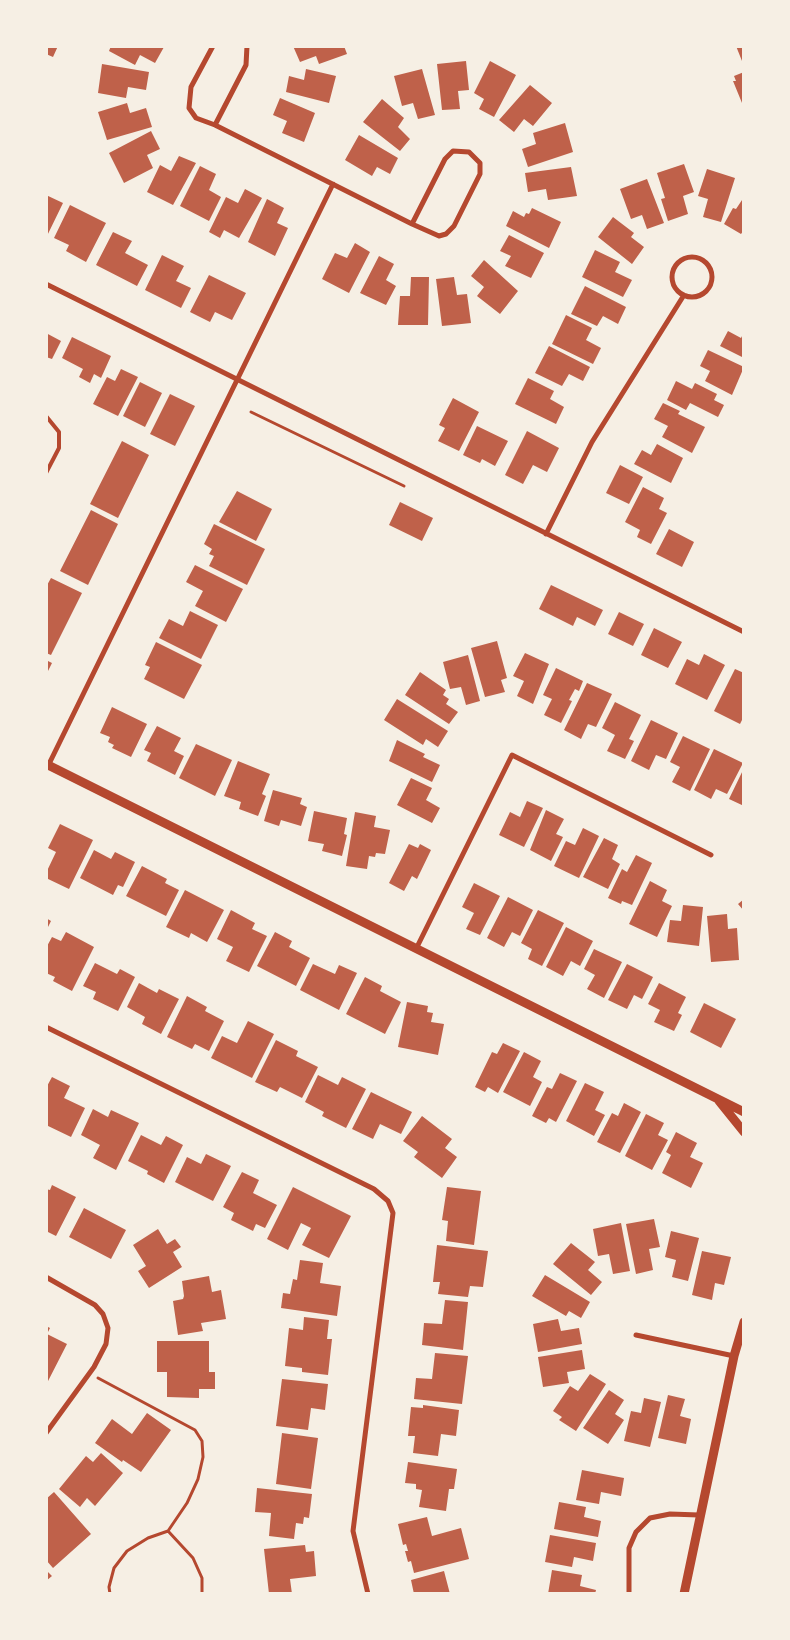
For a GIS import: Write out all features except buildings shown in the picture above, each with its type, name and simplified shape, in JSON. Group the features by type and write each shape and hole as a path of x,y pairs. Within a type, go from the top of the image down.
{"street":[{"path":"213,46 191,87 188,99 189,108 196,118 215,125 412,224 439,236 446,234 454,226 480,174 480,163 469,152 454,151 445,159 412,224"},
{"path":"215,125 246,65 247,46"},
{"path":"333,184 239,380 47,766 744,1112"},
{"path":"688,258 702,260 712,273 710,286 698,296 684,295 676,289 673,282 674,269 678,263 688,258"},
{"path":"46,284 744,632"},
{"path":"546,534 607,415 684,295"},
{"path":"416,949 512,755 711,855"},
{"path":"46,1027 374,1189 388,1201 394,1213 353,1532 368,1594"},
{"path":"717,1099 744,1132"},
{"path":"46,1277 95,1305 103,1314 108,1328 106,1344 94,1367 46,1433"},
{"path":"684,1594 699,1515 734,1356 744,1322"},
{"path":"636,1335 734,1356"},
{"path":"629,1594 629,1548 636,1532 650,1518 670,1514 699,1515"}],"lane":[{"path":"46,416 59,432 59,448 46,473"}],"path":[{"path":"251,412 404,486"},
{"path":"97,1378 195,1430 202,1441 203,1457 198,1479 187,1503 168,1531 148,1538 127,1551 114,1568 109,1587 110,1594"},
{"path":"168,1531 193,1558 202,1578 202,1594"}]}
